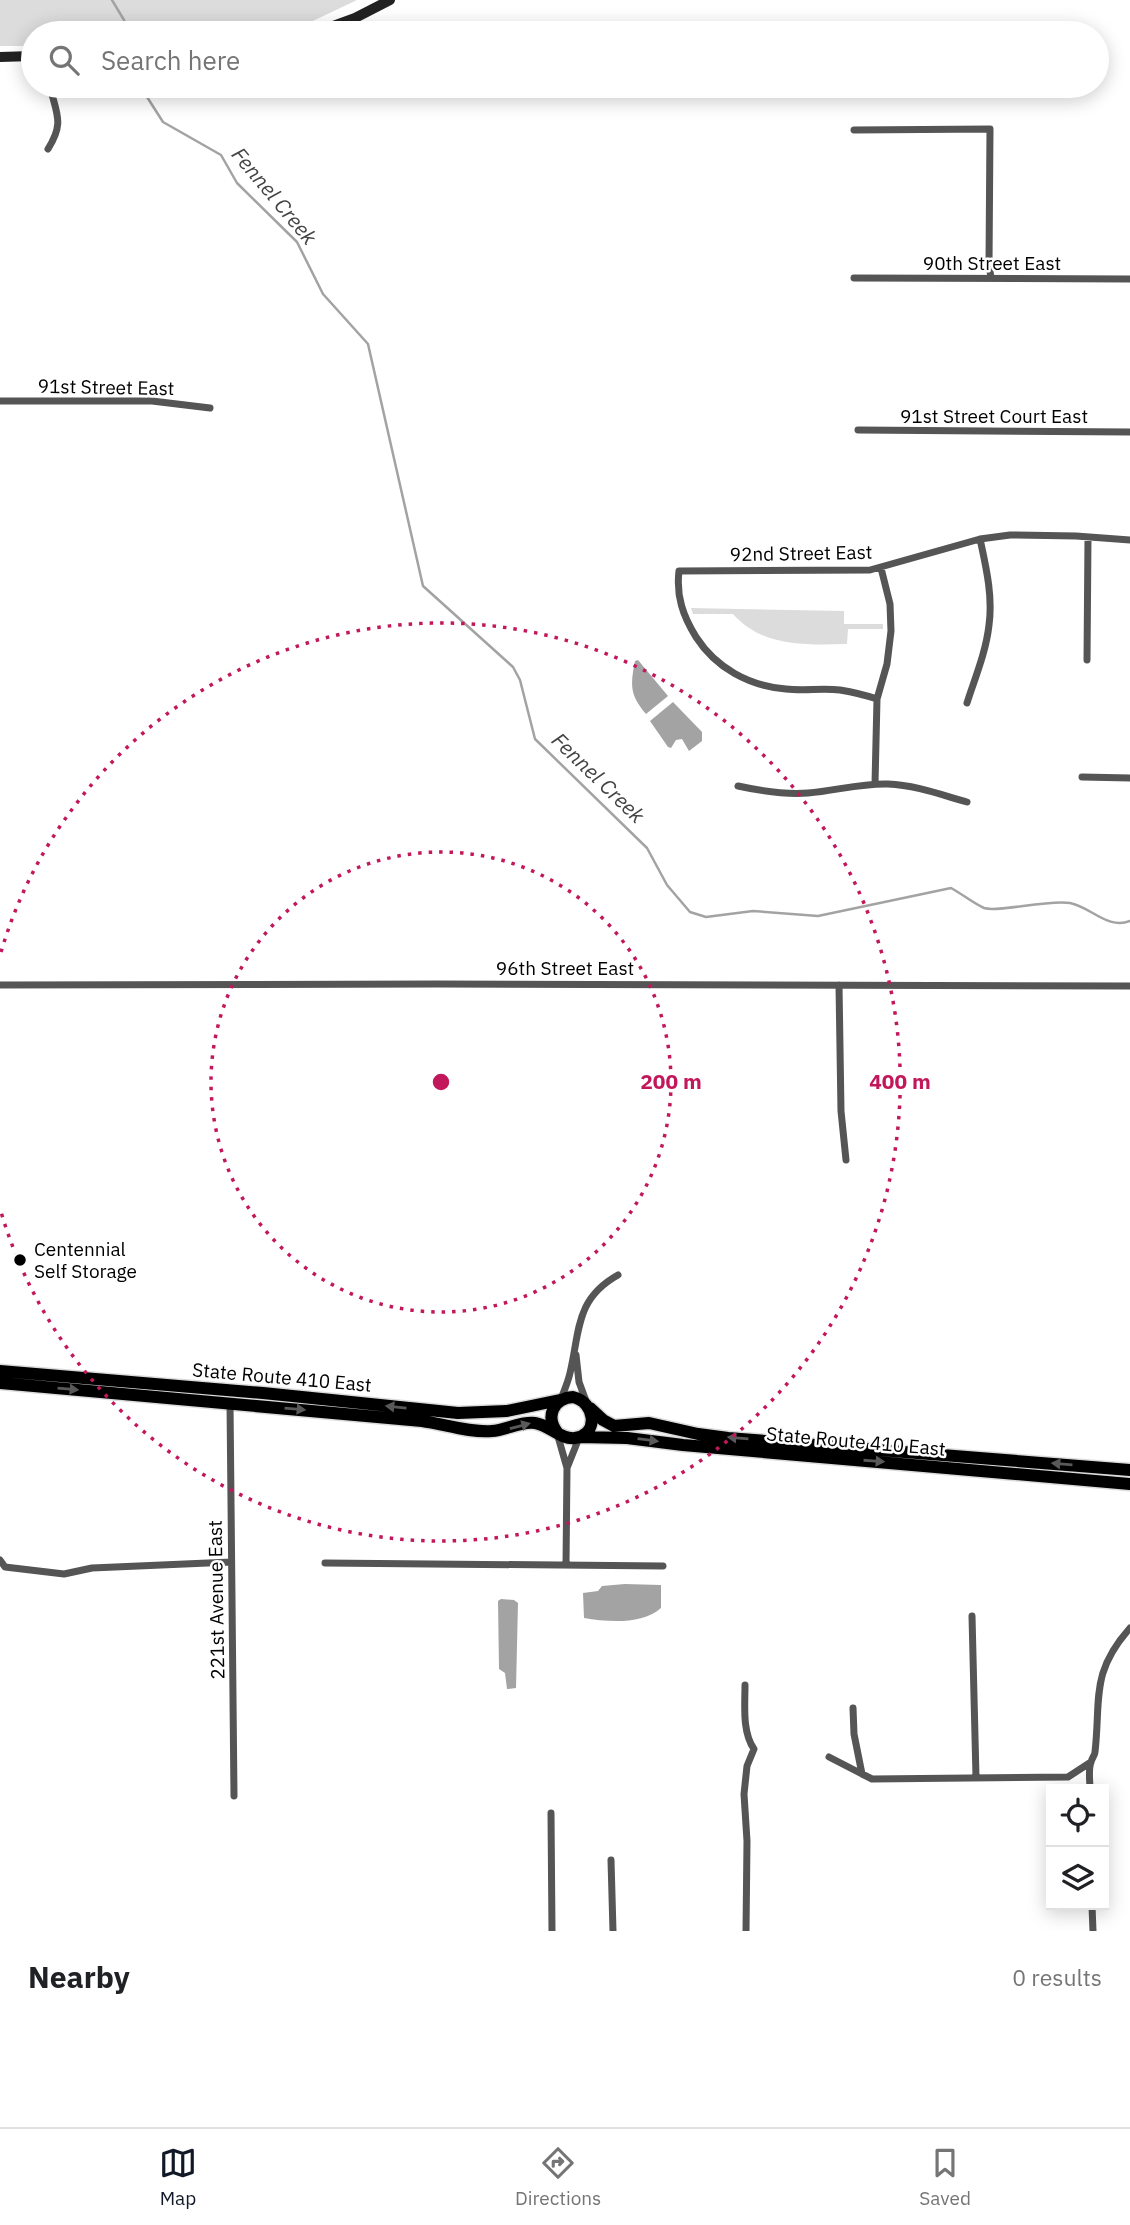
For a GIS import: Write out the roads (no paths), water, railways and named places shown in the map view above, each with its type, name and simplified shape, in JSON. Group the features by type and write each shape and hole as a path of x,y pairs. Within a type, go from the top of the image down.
{"main road":[{"name":"State Route 410 East","path":"0,1376 263,1394 458,1413 507,1411 561,1400"},
{"name":"State Route 410 East","path":"0,1376 230,1403 422,1420 480,1431 507,1429 530,1422 556,1432"},
{"path":"573,1397 588,1405 593,1417 590,1427 580,1437 570,1438 556,1432 551,1413 555,1404 573,1397"},
{"name":"State Route 410 East","path":"588,1405 603,1420 614,1426 649,1423 718,1437 1130,1471"},
{"name":"State Route 410 East","path":"580,1437 627,1438 683,1446 1130,1484"}],"street":[{"path":"347,21 390,0"},
{"path":"0,57 21,56"},
{"path":"48,149 58,134 59,125 53,98"},
{"path":"854,130 990,129 991,278"},
{"name":"90th Street East","path":"854,278 1130,279"},
{"name":"91st Street East","path":"0,401 152,401 210,408"},
{"name":"91st Street Court East","path":"859,430 1130,432"},
{"name":"92nd Street East","path":"877,699 840,690 773,687 745,679 709,656 680,606 678,571 880,568 980,539 1010,535 1130,540"},
{"path":"1087,660 1088,537"},
{"path":"967,703 990,623 989,582 980,539"},
{"path":"875,783 877,699 887,664 891,631 890,604 880,568"},
{"path":"1082,777 1130,778"},
{"path":"738,786 765,792 807,793 875,783 918,788 967,802"},
{"name":"96th Street East","path":"0,985 1130,986"},
{"path":"839,985 841,1111 846,1160"},
{"path":"561,1400 570,1376 580,1318 588,1302 605,1283 618,1275"},
{"path":"576,1344 579,1382 588,1405"},
{"name":"221st Avenue East","path":"230,1403 234,1796"},
{"path":"556,1432 567,1468 566,1565"},
{"path":"567,1468 580,1437"},
{"path":"3,1564 64,1574 92,1568 231,1562"},
{"path":"325,1563 663,1566"},
{"path":"972,1616 976,1777"},
{"path":"1090,1784 1100,1680 1118,1642 1130,1628"},
{"path":"744,1685 747,1729 754,1749 747,1766 744,1794 747,1840 746,1931"},
{"path":"853,1708 854,1734 862,1774"},
{"path":"829,1756 872,1779 1068,1777 1091,1762"},
{"path":"551,1813 552,1931"},
{"path":"611,1860 613,1931"},
{"path":"1092,1910 1093,1931"}],"waterway":[{"name":"Fennel Creek","path":"112,0 124,21"},
{"name":"Fennel Creek","path":"148,98 163,122 221,155 237,183 297,242 323,294 368,344 423,586 513,667 520,680 535,739 647,848 667,885 690,912 706,917 753,911 818,916 951,888 984,908 1000,909 1061,902 1078,905 1114,923 1130,921"}],"place":[{"name":"Centennial Self Storage","path":"20,1260"}]}
